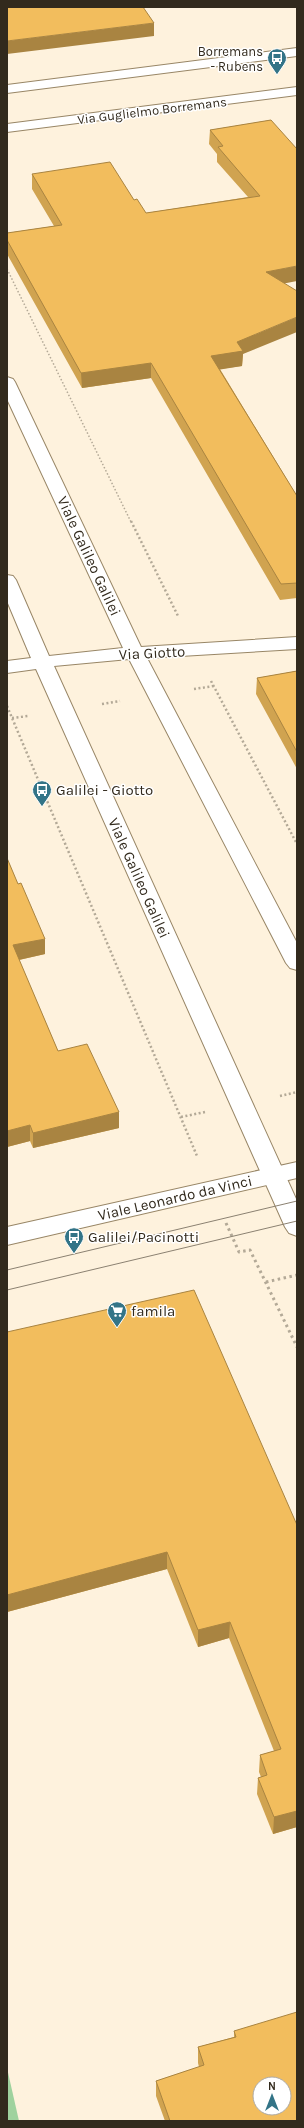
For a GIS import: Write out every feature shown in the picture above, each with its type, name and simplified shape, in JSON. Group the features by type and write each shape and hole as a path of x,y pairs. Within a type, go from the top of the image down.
{"street":[{"path":"7,89 297,52"},
{"name":"Via Guglielmo Borremans","path":"7,128 297,91"},
{"name":"Viale Galileo Galilei","path":"7,382 135,653 297,962"},
{"name":"Viale Galileo Galilei","path":"7,580 272,1176 297,1227"},
{"name":"Via Giotto","path":"7,667 42,661 135,653 196,651 297,643"},
{"name":"Viale Leonardo da Vinci","path":"7,1236 297,1170"}],"path":[{"path":"7,270 180,619"},
{"path":"211,680 297,844"},
{"path":"12,718 214,686"},
{"path":"7,706 198,1158"},
{"path":"239,1252 250,1250 297,1347"},
{"path":"266,1282 297,1275"}],"green space":[{"path":"7,2068 19,2121 7,2121"}],"building":[{"path":"7,7 143,7 154,23 7,41"},
{"path":"271,120 297,149 297,266 266,272 297,291 297,317 237,342 243,351 211,356 297,496 297,583 281,584 151,363 81,373 7,240 7,233 62,225 32,174 110,162 134,200 137,199 146,213 260,196 218,147 223,146 210,130"},
{"path":"297,671 297,752 257,678"},
{"path":"7,858 18,884 21,883 45,939 13,945 58,1051 87,1044 119,1112 33,1133 30,1125 7,1131"},
{"path":"194,1290 297,1525 297,1811 274,1817 258,1778 267,1775 260,1755 281,1749 230,1622 198,1630 167,1552 7,1595 7,1332"},
{"path":"297,2012 297,2121 170,2121 156,2081 204,2065 198,2047 236,2037 234,2031"}],"tram line":[{"path":"7,1270 297,1201"},
{"path":"7,1290 297,1221"}],"place":[{"name":"Borremans - Rubens","path":"277,75"},
{"name":"Galilei - Giotto","path":"42,807"},
{"name":"Galilei/Pacinotti","path":"74,1254"},
{"name":"famila","path":"117,1328"}]}
